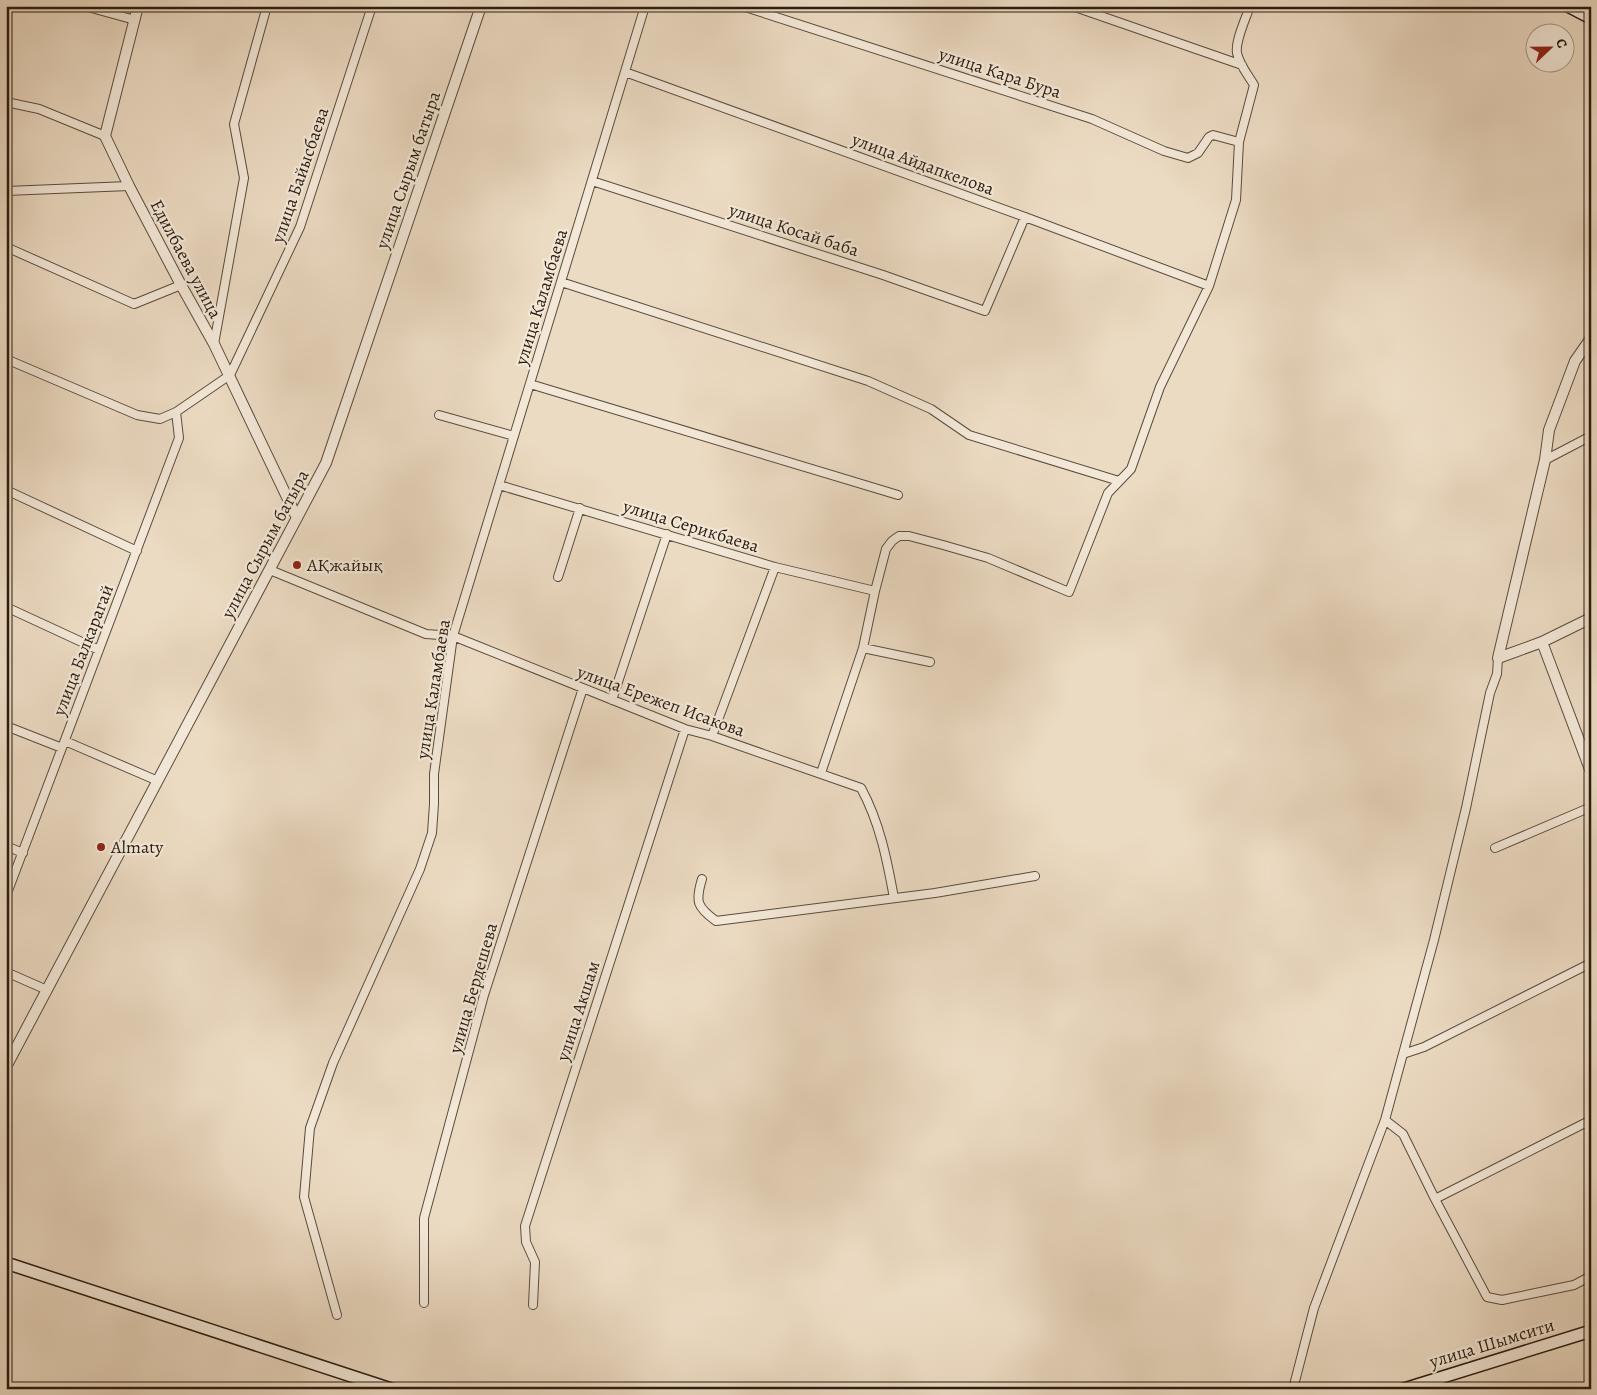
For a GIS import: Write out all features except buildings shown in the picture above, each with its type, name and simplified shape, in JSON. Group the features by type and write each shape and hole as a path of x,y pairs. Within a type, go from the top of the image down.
{"main road":[{"path":"1568,6 1591,18"},
{"path":"6,1256 22,1269"},
{"path":"6,1263 391,1389"},
{"path":"6,1272 22,1269"},
{"name":"улица Шымсити","path":"1404,1389 1591,1331"}],"street":[{"path":"84,6 135,20"},
{"path":"6,102 40,109 105,136 138,6"},
{"path":"214,344 244,178 234,124 267,6"},
{"name":"улица Байысбаева","path":"230,375 300,227 372,6"},
{"name":"улица Сырым батыра","path":"6,1068 326,463 481,6"},
{"name":"улица Каламбаева","path":"336,1315 304,1197 310,1128 332,1063 420,869 432,833 434,774 453,636 645,6"},
{"name":"улица Кара Бура","path":"742,6 1092,119 1164,151 1188,158 1198,153 1209,137 1213,135 1239,142"},
{"path":"1072,6 1242,65"},
{"path":"821,773 863,648 886,549 892,541 900,536 909,536 988,558 1070,592 1108,493 1130,469 1160,387 1208,286 1236,200 1239,142 1254,85 1242,65 1237,52 1238,42 1250,6"},
{"name":"улица Айдапкелова","path":"625,72 1025,217 1208,286"},
{"name":"Едилбаева улица","path":"105,136 129,186 230,375 297,518"},
{"name":"улица Косай баба","path":"592,181 884,275 985,311 1025,217"},
{"path":"6,191 129,186"},
{"path":"6,246 134,304 181,285"},
{"path":"561,282 868,381 931,409 969,435 1119,481"},
{"path":"1293,1389 1314,1308 1385,1120 1403,1054 1466,808 1490,693 1497,674 1498,658 1545,460 1549,430 1575,361 1591,338"},
{"path":"6,359 137,416 160,420 176,412 230,375"},
{"path":"530,384 898,495"},
{"name":"улица Балкарагай","path":"6,896 179,438 176,412"},
{"path":"439,415 514,436"},
{"path":"1545,460 1591,436"},
{"name":"улица Серикбаева","path":"499,485 775,567 875,592"},
{"path":"6,490 137,551"},
{"path":"558,577 580,508"},
{"path":"612,700 667,534"},
{"path":"712,736 775,567"},
{"name":"улица Ережеп Исакова","path":"270,570 426,634 453,636 685,729 712,736 861,788 870,804 883,841 894,898"},
{"path":"6,606 100,650"},
{"path":"1498,658 1542,642 1591,618"},
{"path":"1542,642 1591,772"},
{"path":"863,648 930,662"},
{"name":"улица Бердешева","path":"424,1303 424,1218 484,995 583,688"},
{"path":"6,726 63,745 158,782"},
{"name":"улица Акшам","path":"533,1305 535,1262 526,1242 525,1226 685,729"},
{"path":"1495,848 1591,806"},
{"path":"6,846 23,853"},
{"path":"702,879 698,894 702,910 716,921 935,893 1035,876"},
{"path":"1403,1054 1424,1047 1591,963"},
{"path":"6,972 47,990"},
{"path":"1385,1120 1403,1134 1487,1297 1502,1300 1574,1285 1591,1276"},
{"path":"1435,1199 1591,1120"}],"place":[{"name":"АҚжайық","path":"297,565"},
{"name":"Аlmaty","path":"101,847"}]}
